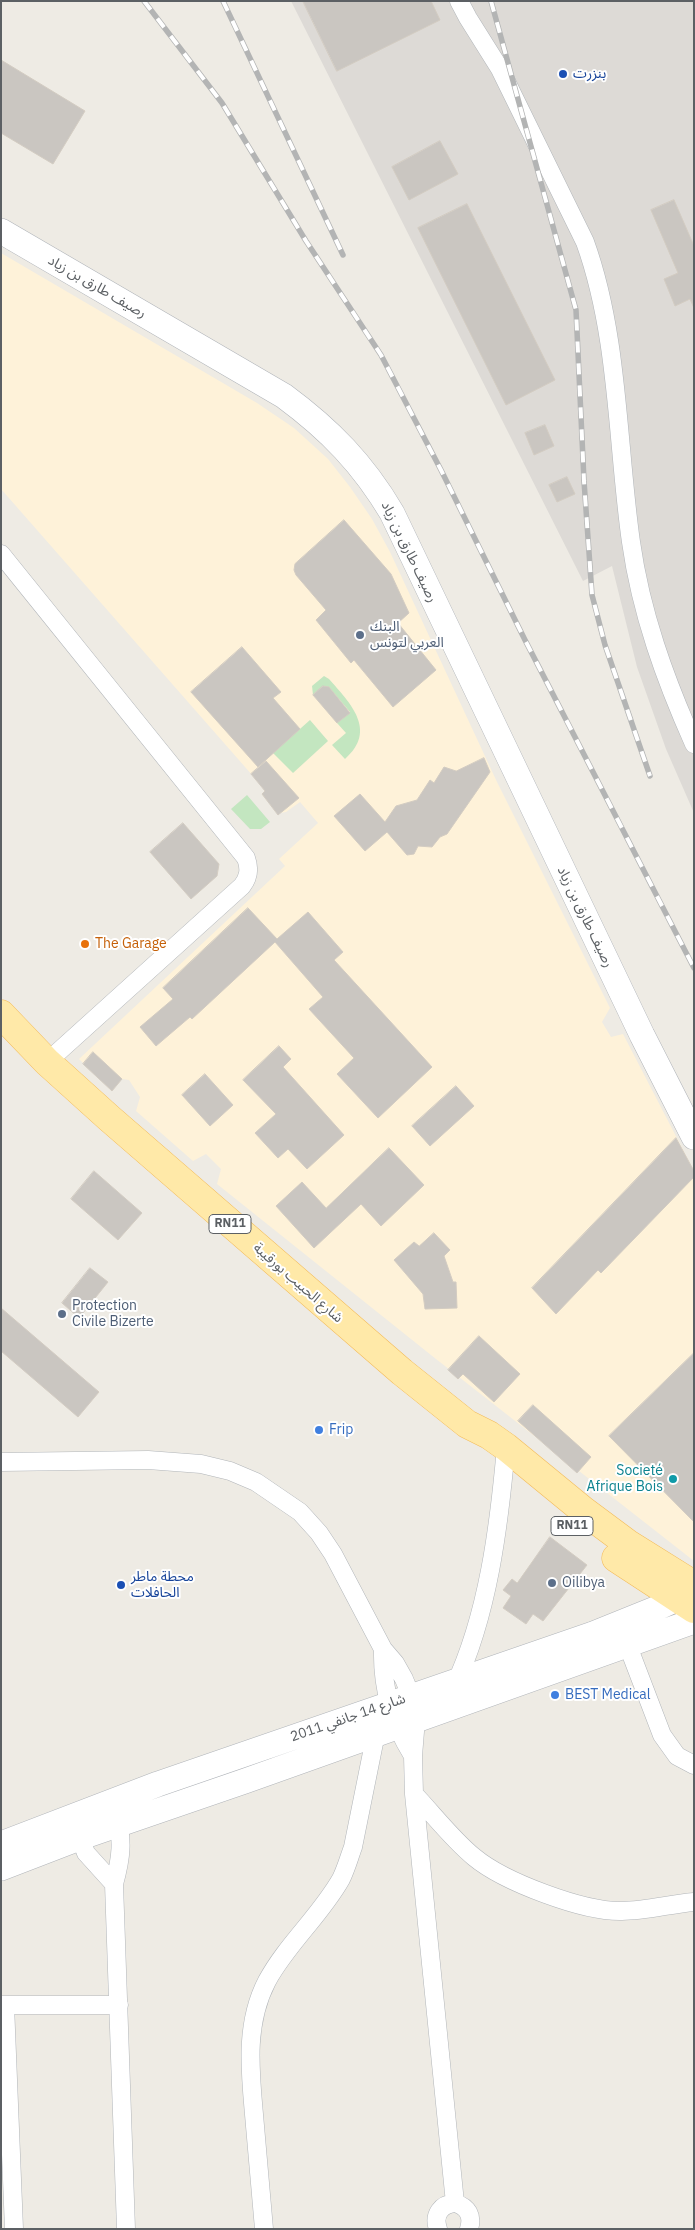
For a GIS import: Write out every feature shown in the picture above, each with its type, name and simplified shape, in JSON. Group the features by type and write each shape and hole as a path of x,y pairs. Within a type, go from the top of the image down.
{"main road":[{"name":"رصيف طارق بن زياد","path":"1,231 284,396 331,434 358,462 392,513 642,1035 694,1137"},
{"name":"شارع الحبيب بورقيبة","path":"1,1014 47,1062 318,1300 466,1424 482,1445 505,1457 572,1526 691,1601"},
{"name":"شارع 14 جانفي 2011","path":"1,1868 76,1827 111,1801 397,1716 443,1709 628,1646 691,1601"},
{"name":"شارع 14 جانفي 2011","path":"1,1844 76,1827 119,1824 397,1716 457,1681 691,1601"}],"street":[{"path":"459,1 500,69 585,242 595,269 606,325 631,543 642,597 659,658 674,699 694,744"},
{"path":"1,554 246,858 249,865 249,873 242,886 47,1062"},
{"path":"443,1709 469,1651 480,1610 501,1509 505,1457"},
{"path":"1,1462 157,1461 200,1464 230,1472 256,1482 300,1512 319,1533 333,1554 383,1649 400,1671 397,1716 341,1879 280,1960 259,1999 252,2024 250,2066 264,2229"},
{"path":"628,1646 662,1735 677,1756 694,1765"},
{"path":"383,1649 384,1686 413,1756 414,1794 455,2203"},
{"path":"414,1794 473,1856 492,1870 511,1880 601,1910 636,1910 694,1902"},
{"path":"111,1801 119,1824 122,1843 120,1863 114,1884 126,2229"},
{"path":"76,1827 86,1853 114,1884"},
{"path":"14,2229 3,2005 119,2005"},
{"path":"438,2229 436,2219 438,2212 442,2207 455,2203 467,2210 470,2216 469,2229"}],"shaded area":[{"path":"291,1 694,1 694,813 666,749 637,667 612,566 583,581"},
{"path":"1,253 257,403 294,428 328,459 350,487 372,519 390,552 497,782 610,1008 602,1022 611,1037 623,1034 694,1171 694,1561 436,1359 217,1184 221,1169 206,1154 193,1161 136,1111 140,1097 129,1080 122,1079 112,1091 79,1059 285,866 279,859 318,823 300,802 286,812 280,813 275,811 262,794 265,791 260,784 1,489"}],"green space":[{"path":"324,676 329,679 352,707 360,727 359,738 355,748 345,759 332,745 346,733 337,723 350,712 329,687 323,686 313,695 312,686"},
{"path":"310,720 328,741 293,773 273,753"},
{"path":"247,795 270,822 261,829 250,829 231,809"}],"building":[{"path":"303,1 431,1 440,20 337,71"},
{"path":"1,60 85,111 53,164 1,133"},
{"path":"440,141 458,174 409,200 392,167"},
{"path":"674,200 694,246 694,308 690,299 675,306 664,279 678,273 651,210"},
{"path":"467,204 555,380 506,405 418,228"},
{"path":"545,425 554,446 534,455 525,433"},
{"path":"567,477 575,494 557,502 549,485"},
{"path":"344,520 391,574 409,613 398,623 436,670 393,707 354,660 351,663 316,620 326,610 296,575 294,570 295,564"},
{"path":"242,647 281,692 273,698 300,729 258,767 191,692"},
{"path":"323,686 329,687 350,713 337,723 313,695"},
{"path":"484,758 490,772 447,834 440,837 432,847 418,846 414,854 407,855 387,832 365,851 334,816 360,794 385,822 396,806 417,800 430,780 434,783 444,767 456,771"},
{"path":"266,761 299,798 278,815 262,794 265,791 251,774"},
{"path":"183,823 219,864 217,876 191,899 150,852"},
{"path":"248,908 277,939 308,912 343,952 334,960 432,1067 378,1118 337,1074 354,1058 309,1009 323,997 275,942 192,1019 190,1017 156,1046 140,1027 173,999 163,988"},
{"path":"279,1046 291,1059 283,1067 344,1135 307,1169 288,1149 278,1158 255,1133 276,1114 243,1080"},
{"path":"93,1052 122,1079 112,1091 83,1064"},
{"path":"205,1074 233,1105 210,1126 182,1095"},
{"path":"456,1086 474,1106 430,1146 412,1126"},
{"path":"676,1138 694,1171 694,1177 601,1273 598,1270 556,1314 532,1288"},
{"path":"389,1148 424,1185 381,1226 361,1204 314,1248 276,1206 302,1182 326,1208"},
{"path":"94,1171 142,1213 118,1240 71,1199"},
{"path":"434,1233 450,1250 444,1256 453,1282 456,1282 457,1308 425,1309 423,1294 394,1260 414,1242 419,1246"},
{"path":"90,1268 108,1282 79,1318 62,1303"},
{"path":"1,1308 99,1392 78,1417 1,1351"},
{"path":"479,1336 520,1374 494,1402 463,1374 458,1379 448,1370"},
{"name":"Societé Afrique Bois","path":"694,1353 694,1522 609,1436"},
{"path":"533,1405 591,1457 577,1473 518,1421"},
{"path":"550,1537 587,1565 543,1621 533,1614 526,1624 503,1608 511,1596 503,1590 512,1579 517,1583"}],"railway":[{"path":"144,1 222,103 306,241 381,355 694,968"},
{"path":"223,1 343,255"},
{"path":"491,1 576,310 584,481 592,595 605,645 650,776"}],"place":[{"name":"بنزرت","path":"563,74"},
{"name":"البنك العربي لتونس","path":"360,635"},
{"name":"The Garage","path":"85,944"},
{"name":"Protection Civile Bizerte","path":"62,1314"},
{"name":"Frip","path":"319,1430"},
{"name":"Societé Afrique Bois","path":"673,1479"},
{"name":"Oilibya","path":"552,1583"},
{"name":"محطة ماطر الحافلات","path":"121,1585"},
{"name":"BEST Medical","path":"555,1695"}]}
